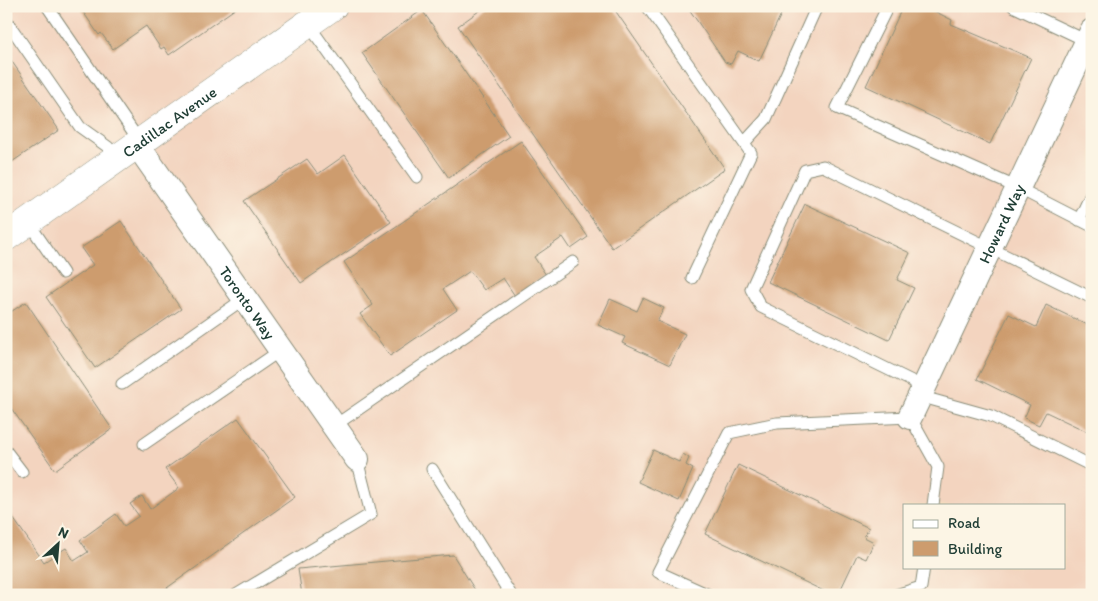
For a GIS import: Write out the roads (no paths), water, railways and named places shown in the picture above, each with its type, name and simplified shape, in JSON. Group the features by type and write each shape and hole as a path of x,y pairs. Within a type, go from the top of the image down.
{"street":[{"name":"Cadillac Avenue","path":"6,237 333,6"},
{"name":"Howard Way","path":"917,400 1089,36"},
{"name":"Toronto Way","path":"132,149 245,298 357,459"}],"lane":[{"path":"47,6 132,149"},
{"path":"647,6 751,153 692,278"},
{"path":"744,143 766,118 817,6"},
{"path":"888,6 837,108 1018,188 1092,226"},
{"path":"1013,6 1089,36"},
{"path":"6,20 80,127 108,147 132,149"},
{"path":"308,24 417,176"},
{"path":"1092,298 823,166 805,170 751,289 761,307 917,400 991,416 1092,466"},
{"path":"1079,220 1092,192"},
{"path":"28,222 63,274"},
{"path":"334,426 573,262"},
{"path":"122,384 245,298"},
{"path":"144,444 281,350"},
{"path":"917,400 938,468 933,504"},
{"path":"708,595 658,572 729,433 777,423 917,400"},
{"path":"6,451 22,472"},
{"path":"236,595 372,514 357,459"},
{"path":"432,469 511,595"},
{"path":"896,595 921,587 924,568"}]}
